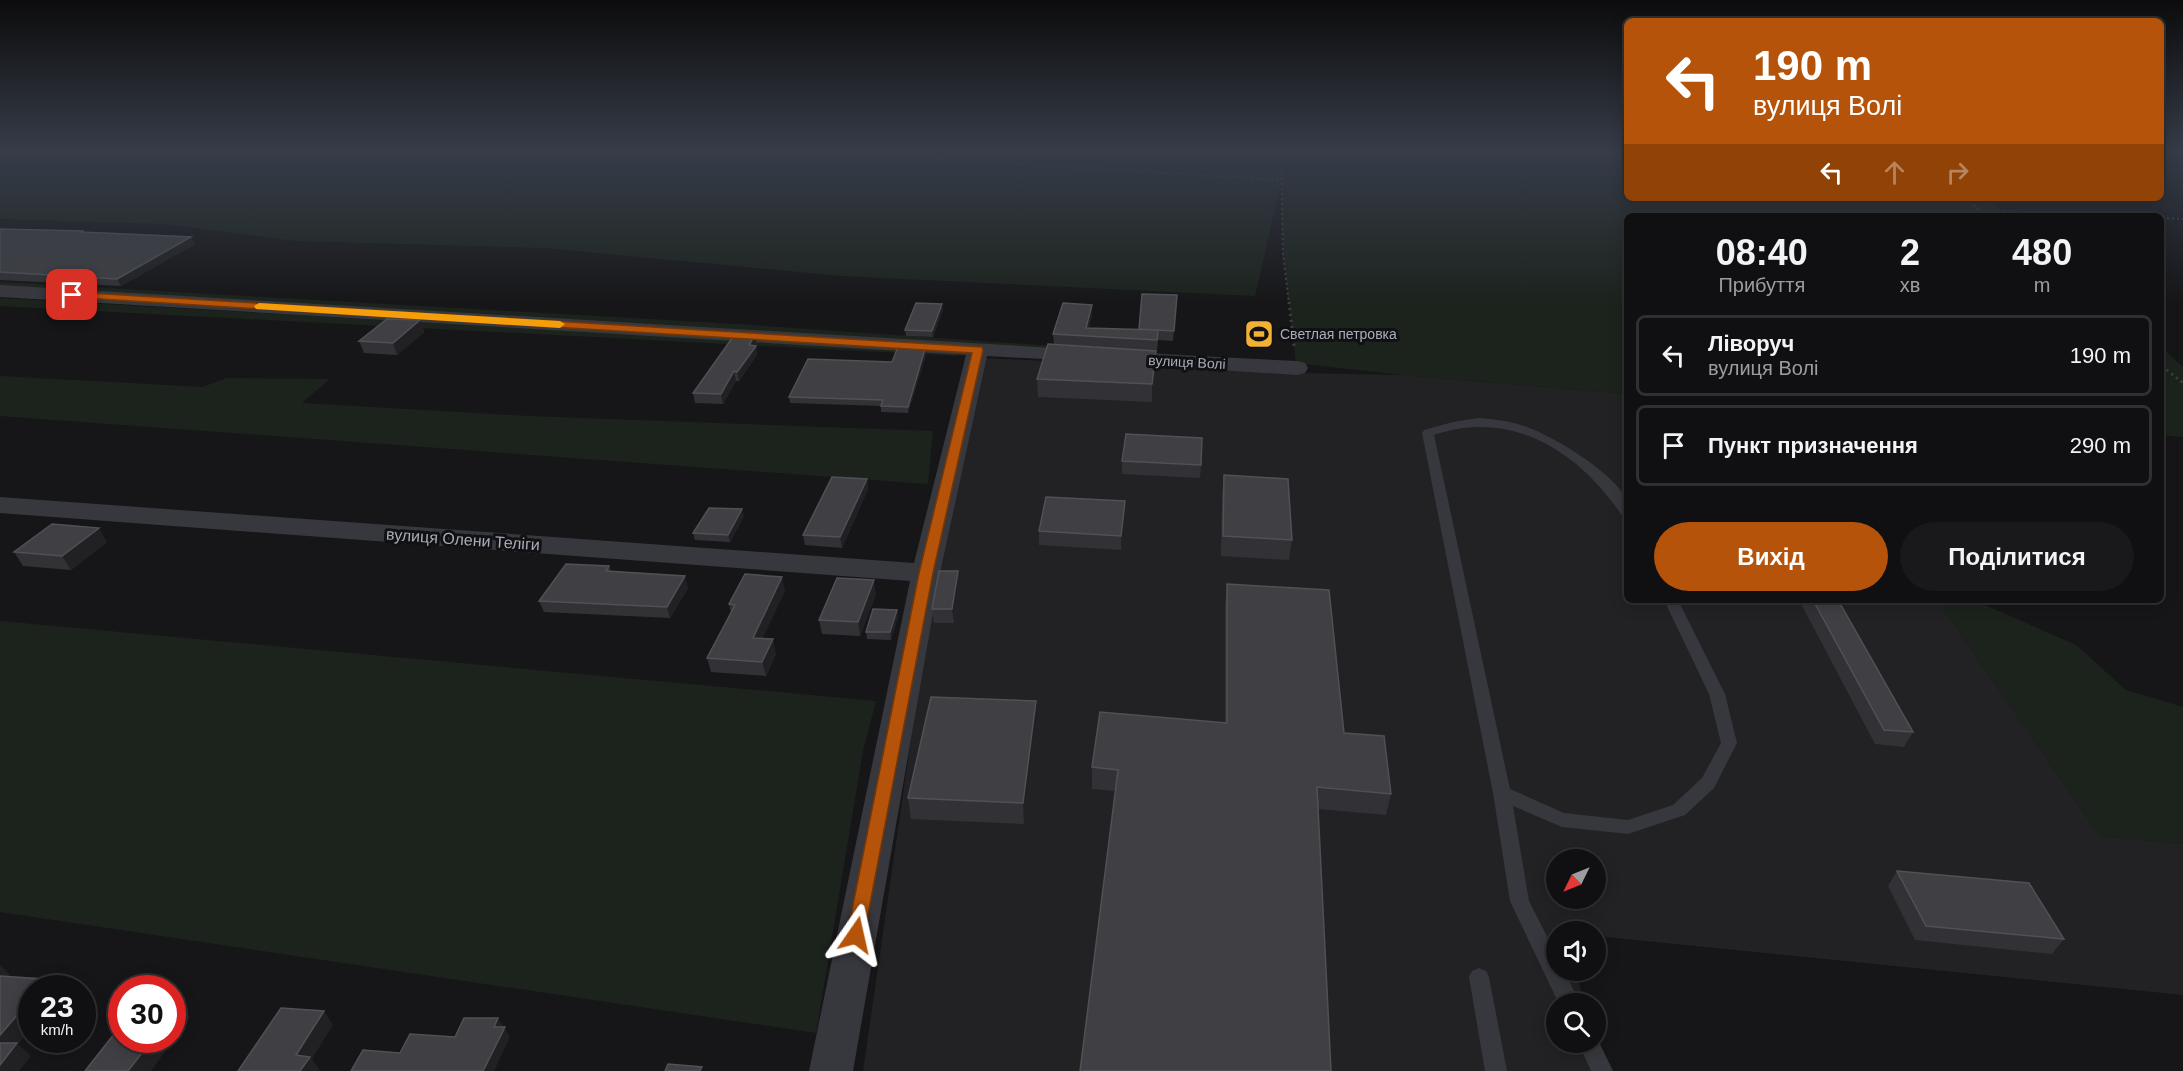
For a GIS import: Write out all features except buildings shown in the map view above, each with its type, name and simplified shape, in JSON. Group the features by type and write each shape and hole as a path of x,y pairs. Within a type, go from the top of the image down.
{"street":[{"name":"вулиця Волі","path":"0,291 1297,368"},
{"path":"831,1071 926,573 978,350"},
{"name":"вулиця Олени Теліги","path":"0,504 926,573"}],"lane":[{"path":"1564,993 1520,901 1502,793 1428,433 1446,427 1480,422 1515,428 1557,444 1597,475 1624,509"},
{"path":"1502,793 1562,820 1628,827 1678,810 1708,783 1729,743 1717,694 1672,603"},
{"path":"1479,976 1496,1071"},
{"path":"1593,1053 1602,1071"}],"path":[{"path":"1282,203 1283,254 1297,368"},
{"path":"1999,213 2002,211 2050,213"},
{"path":"2164,218 2183,219"},
{"path":"2164,368 2183,383"}],"shaded area":[{"path":"0,203 1276,203 1255,296 840,276 544,248 295,241 164,224 0,219"},
{"path":"1282,203 1993,203 2004,213 1624,213 1624,394 1403,375 1296,363 1283,254"},
{"path":"0,282 737,324 1259,360 1256,363 0,288"},
{"path":"0,298 956,353 957,356 0,306"},
{"path":"2164,350 2183,367 2183,437 2164,435"},
{"path":"982,358 1298,373 1403,375 1624,394 1624,603 1939,603 2100,836 2183,844 2183,995 1606,937 1606,921 1546,921 1546,981 1579,981 1581,993 1546,993 1546,1053 1592,1053 1595,1071 863,1071 932,594"},
{"path":"0,376 203,387 226,378 330,379 302,403 528,416 933,431 928,484 0,416"},
{"path":"1939,603 1983,603 2076,645 2126,690 2183,707 2183,844 2100,836"},
{"path":"0,621 876,701 863,751 816,1033 0,912"}],"slow traffic":[{"path":"259,306 560,324"}],"place":[{"name":"Светлая петровка","path":"1259,334"}],"route":[{"path":"72,295 978,350 926,573 856,935"}]}
